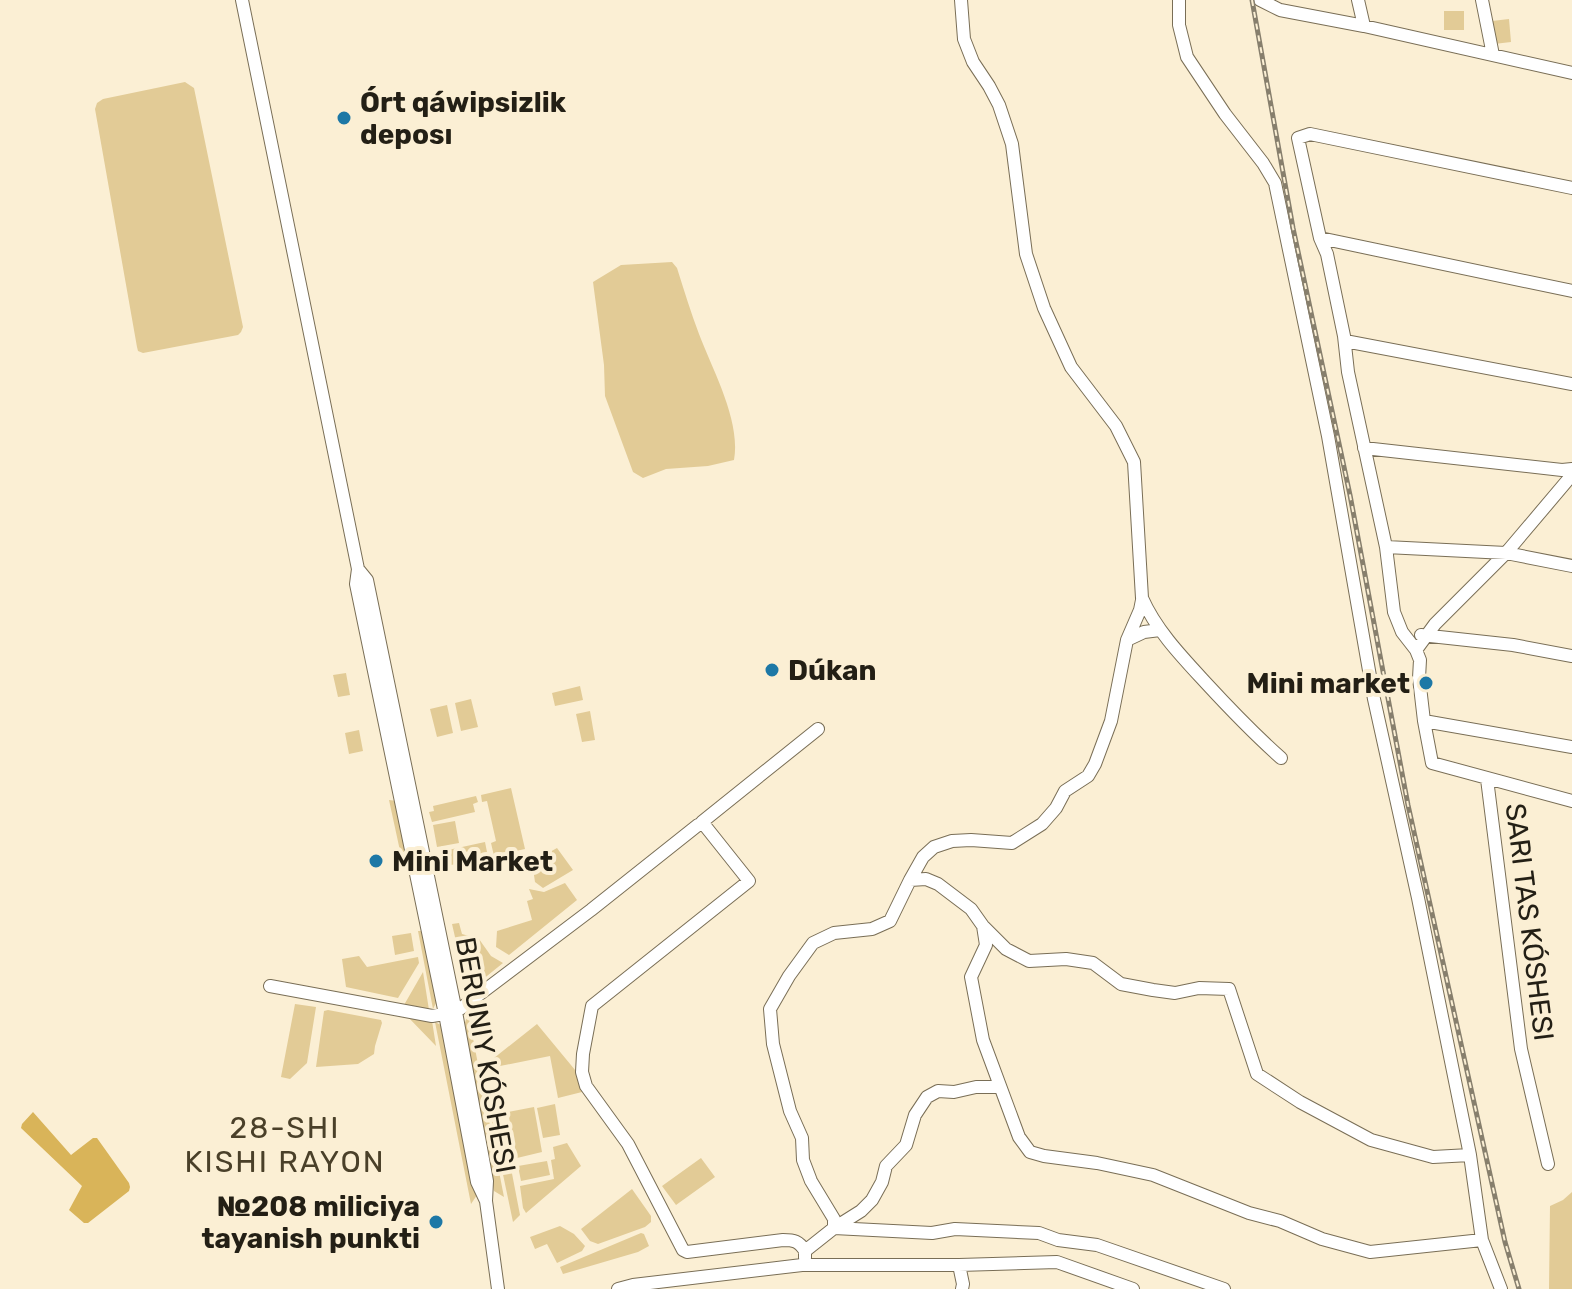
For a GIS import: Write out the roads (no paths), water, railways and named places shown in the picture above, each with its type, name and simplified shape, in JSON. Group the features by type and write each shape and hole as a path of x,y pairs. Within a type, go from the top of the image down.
{"street":[{"name":"BERUNIY KÓSHESI","path":"242,0 358,569 356,584 387,705 451,1013 477,1182 486,1201 498,1289"},
{"path":"834,1228 834,1219 811,1181 803,1160 802,1138 790,1111 773,1044 770,1009 813,943 834,933 872,929 890,921 923,857 934,847 952,841 971,840 1012,843 1042,824 1065,791 1088,776 1111,721 1127,640 1142,598 1134,462 1116,426 1071,367 1044,308 1026,254 1012,144 999,105 973,62 964,39 961,0"},
{"path":"1179,0 1179,25 1187,57 1275,183 1328,436 1374,699 1470,1155 1482,1240 1501,1289"},
{"path":"1260,0 1572,73"},
{"path":"1358,0 1364,26"},
{"path":"1482,0 1493,55"},
{"path":"1572,188 1310,134 1298,138 1345,341 1348,372 1386,547 1394,612 1402,632 1420,660 1424,721 1432,763 1572,801"},
{"path":"1320,238 1572,291"},
{"path":"1345,341 1572,384"},
{"path":"1364,448 1572,469"},
{"path":"1416,650 1435,624 1506,553 1572,475"},
{"path":"1386,547 1506,553 1572,566"},
{"path":"1142,598 1160,630 1187,663 1281,758"},
{"path":"1127,640 1144,632 1160,630"},
{"path":"1402,632 1513,645 1572,656"},
{"path":"1424,721 1572,747"},
{"path":"270,986 432,1016 451,1013 591,910 818,729"},
{"path":"1487,779 1521,1049 1548,1164"},
{"path":"700,823 749,881 592,1006 582,1072 586,1086 628,1144 683,1250 795,1240 805,1251 802,1265"},
{"path":"910,880 926,879 951,892 971,909 1006,949 1029,961 1066,959 1093,963 1121,984 1153,990 1175,993 1199,988 1229,989 1257,1074 1300,1102 1371,1140 1433,1157 1470,1155"},
{"path":"983,926 986,945 971,977 983,1040 1019,1137 1030,1152 1153,1175 1322,1239 1370,1252 1482,1240"},
{"path":"805,1251 872,1200 886,1166 906,1145 915,1115 927,1097 938,1091 999,1087"},
{"path":"834,1228 932,1233 955,1229 1039,1233 1058,1240 1097,1245 1224,1289"},
{"path":"618,1289 802,1265 1057,1262 1133,1289"},
{"path":"959,1265 962,1289"}],"railway":[{"path":"1252,0 1293,228 1350,495 1408,805 1505,1242 1519,1289"}],"place":[{"name":"Órt qáwipsizlik deposı","path":"344,118"},
{"name":"Dúkan","path":"772,670"},
{"name":"Mini market","path":"1426,683"},
{"name":"Mini Market","path":"376,861"},
{"name":"№208 miliciya tayanish punkti","path":"436,1222"}],"district":[{"name":"28-SHI KISHI RAYON","path":"285,1145"}]}
